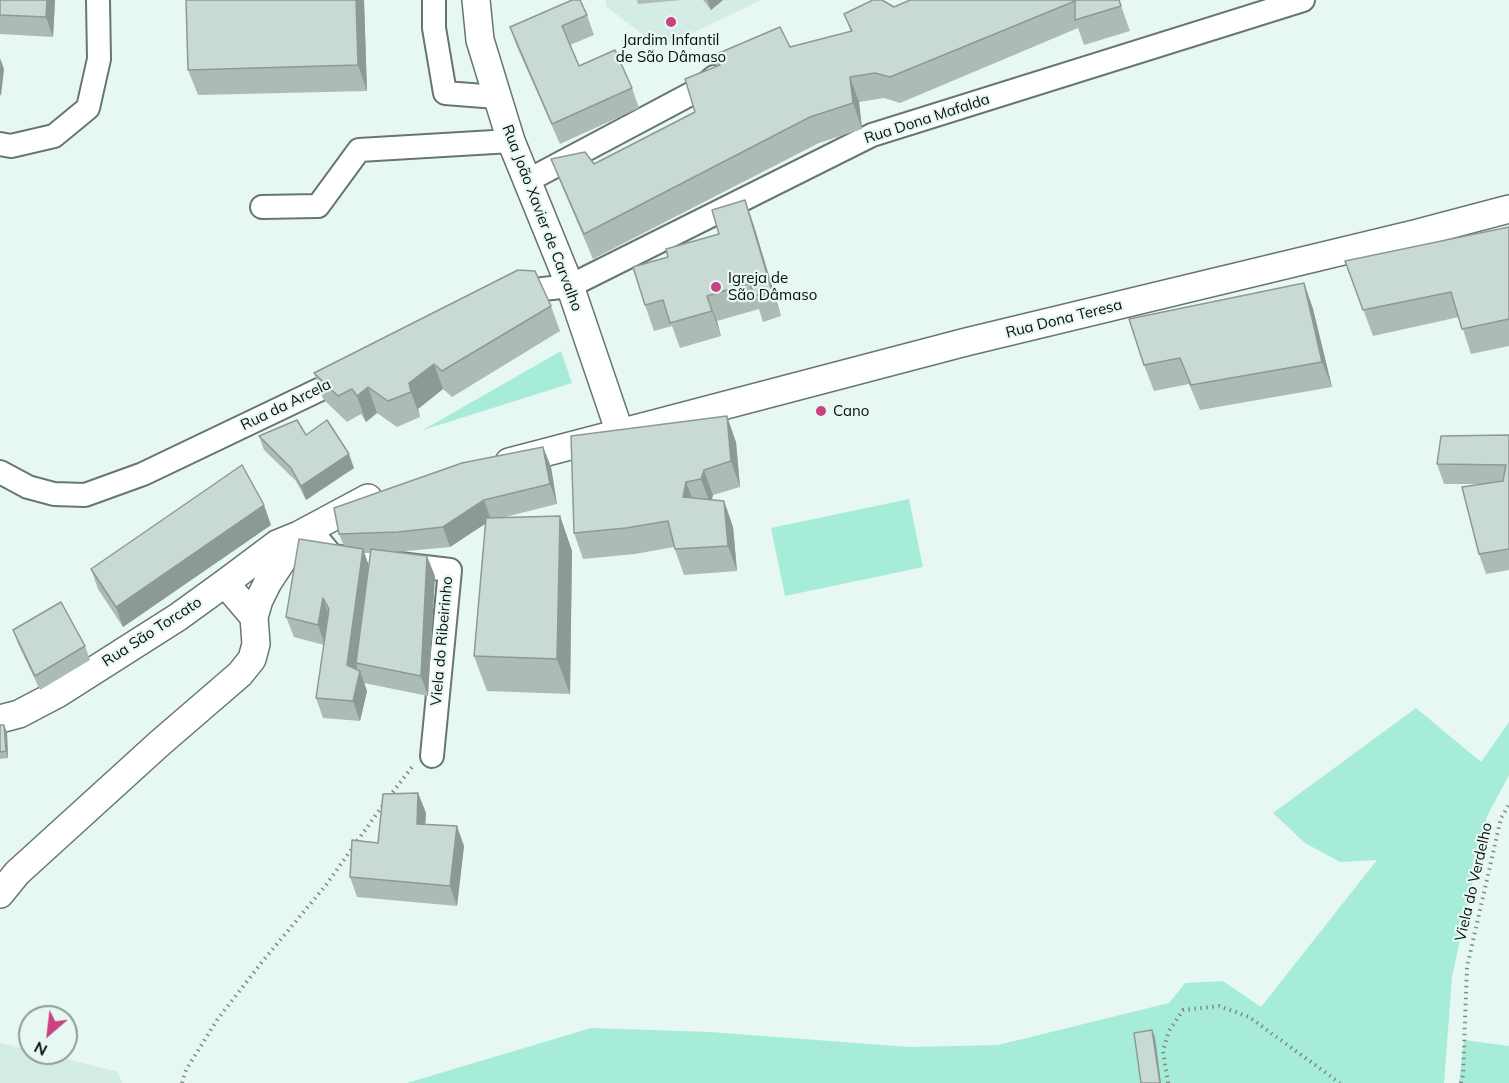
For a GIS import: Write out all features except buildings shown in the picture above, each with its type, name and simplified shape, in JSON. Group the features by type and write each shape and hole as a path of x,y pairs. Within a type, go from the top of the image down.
{"street":[{"path":"0,144 11,146 54,136 88,108 99,59 98,0"},
{"path":"434,0 434,28 445,93 497,97"},
{"name":"Rua João Xavier de Carvalho","path":"476,0 480,40 511,141 570,286 620,433"},
{"name":"Rua Dona Mafalda","path":"570,286 872,135 1303,0"},
{"path":"527,181 700,89 726,68"},
{"path":"262,207 318,206 359,150 511,141"},
{"name":"Rua Dona Teresa","path":"620,433 966,342 1509,209"},
{"path":"493,306 525,291 570,286"},
{"name":"Rua da Arcela","path":"0,472 28,487 54,494 85,495 143,474 366,367"},
{"path":"486,468 620,433"},
{"name":"Rua São Torcato","path":"0,719 19,714 57,694 178,616 277,543 305,532 363,499 397,491"},
{"name":"Rua São Torcato","path":"254,617 268,582 305,532"},
{"name":"Viela do Ribeirinho","path":"305,532 332,556 450,570 433,748"},
{"path":"0,894 17,873 151,751 240,674 252,659 256,644 254,617 225,583"}],"path":[{"path":"182,1083 186,1070 217,1020 326,885 396,787 433,748"},
{"name":"Viela do Verdelho","path":"1461,1083 1467,966 1501,818 1509,805"},
{"path":"1168,1083 1163,1051 1168,1031 1183,1010 1219,1006 1250,1017 1340,1083"}],"shaded area":[{"name":"Jardim Infantil de São Dâmaso","path":"606,0 761,0 676,41 665,44 647,38 606,6"},
{"path":"0,1043 18,1047 18,1065 78,1065 78,1062 118,1072 122,1083 0,1083"}],"green space":[{"path":"561,351 572,383 423,430"},
{"path":"909,499 923,567 785,596 771,528"},
{"path":"1416,708 1481,762 1509,722 1509,775 1487,816 1452,977 1444,1083 407,1083 591,1028 710,1032 910,1047 998,1045 1169,1003 1185,983 1223,981 1261,1007 1377,860 1340,862 1305,843 1273,813"},
{"path":"1464,1040 1509,1046 1509,1083 1459,1083"}],"place":[{"name":"Jardim Infantil de São Dâmaso","path":"671,22"},
{"name":"Igreja de São Dâmaso","path":"716,287"},
{"name":"Cano","path":"821,411"}]}
